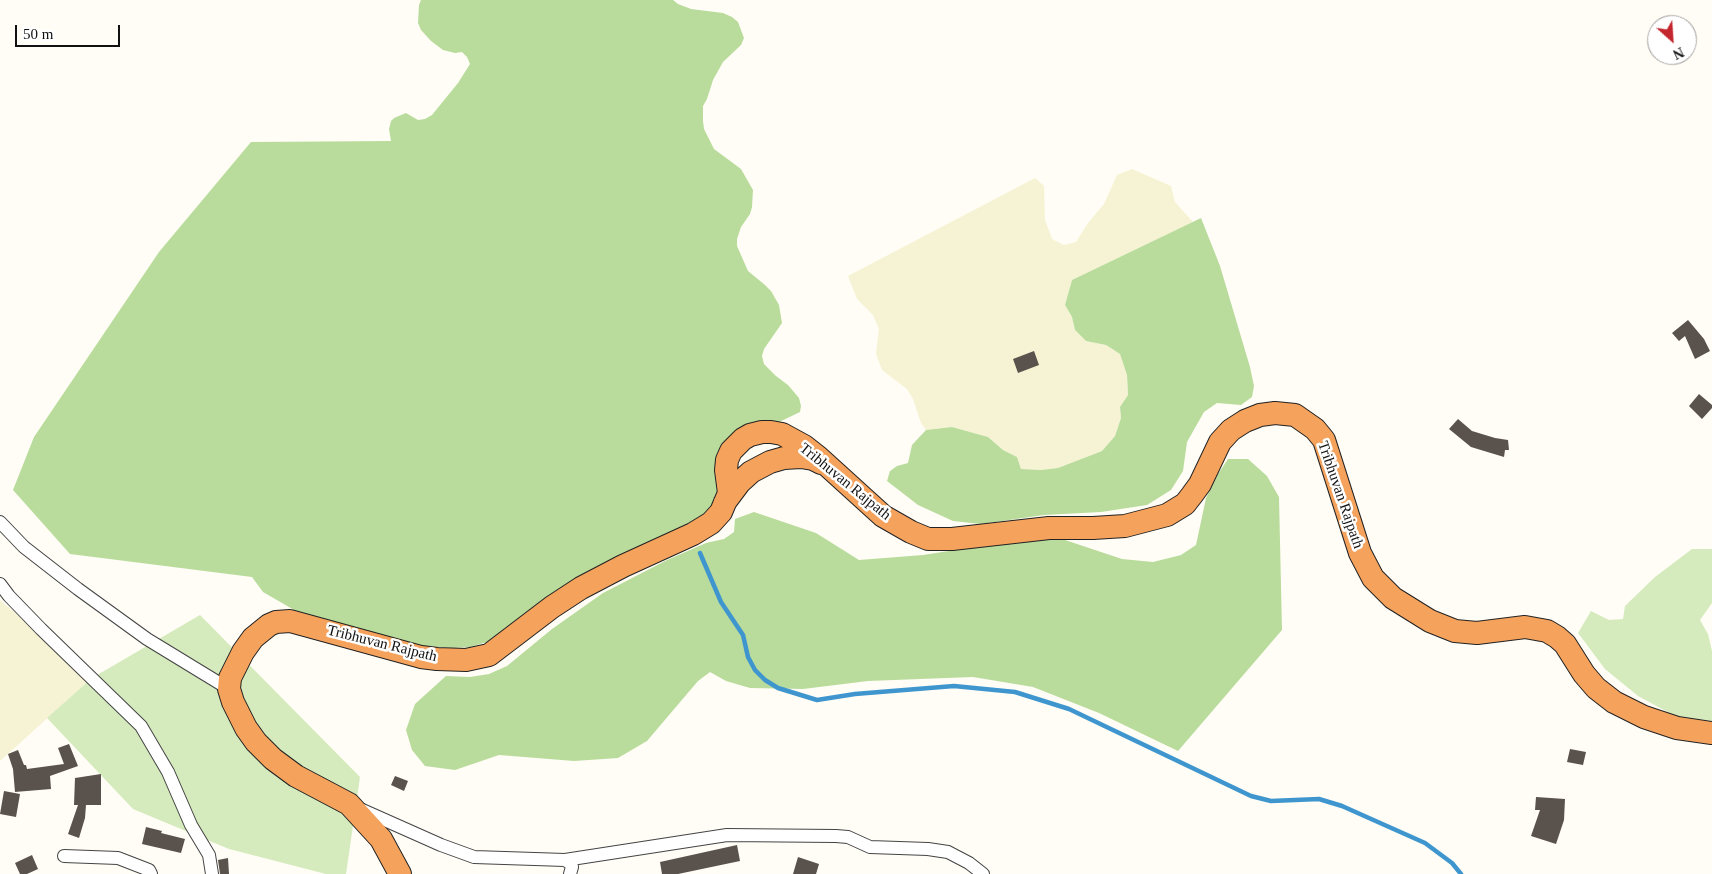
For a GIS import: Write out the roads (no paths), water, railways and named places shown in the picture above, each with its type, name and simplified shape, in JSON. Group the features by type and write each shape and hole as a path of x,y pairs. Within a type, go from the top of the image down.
{"highway":[{"name":"Tribhuvan Rajpath","path":"229,690 230,678 243,652 253,638 269,625 283,621 298,622 381,647 429,658 466,660 490,655 552,607 581,588 693,534 711,523 721,512 729,493 726,470 729,455 738,442 750,435 771,432 782,434 828,465 883,516 911,532 928,539 952,539 1048,528 1125,526 1167,515 1185,504 1200,484 1220,442 1225,436 1238,425 1252,418 1282,413 1295,415 1315,429 1324,440 1360,553 1373,578 1392,598 1430,621 1456,631 1477,633 1525,627 1547,631 1565,644 1584,674 1596,688 1614,702 1644,717 1677,728 1712,733"},
{"path":"725,502 740,482 751,472 770,462 784,458 802,457 828,465"},
{"path":"229,690 246,728 256,742 273,759 296,776 349,804 381,839 400,874"}],"street":[{"path":"0,522 24,547 78,589 147,639 229,690"},
{"path":"0,584 41,629 141,726 168,772 191,825 209,855 212,874"},
{"path":"349,804 441,845 474,857 565,860 727,834 836,836 848,837 870,847 928,849 948,852 969,863 983,874"},
{"path":"64,856 118,858 149,870 151,874"},
{"path":"565,860 572,867 570,874"}],"waterway":[{"path":"700,553 721,602 743,635 748,657 755,670 765,680 778,688 817,700 855,694 954,686 1015,692 1069,709 1251,796 1271,801 1319,799 1342,806 1425,843 1452,863 1461,874"}]}
